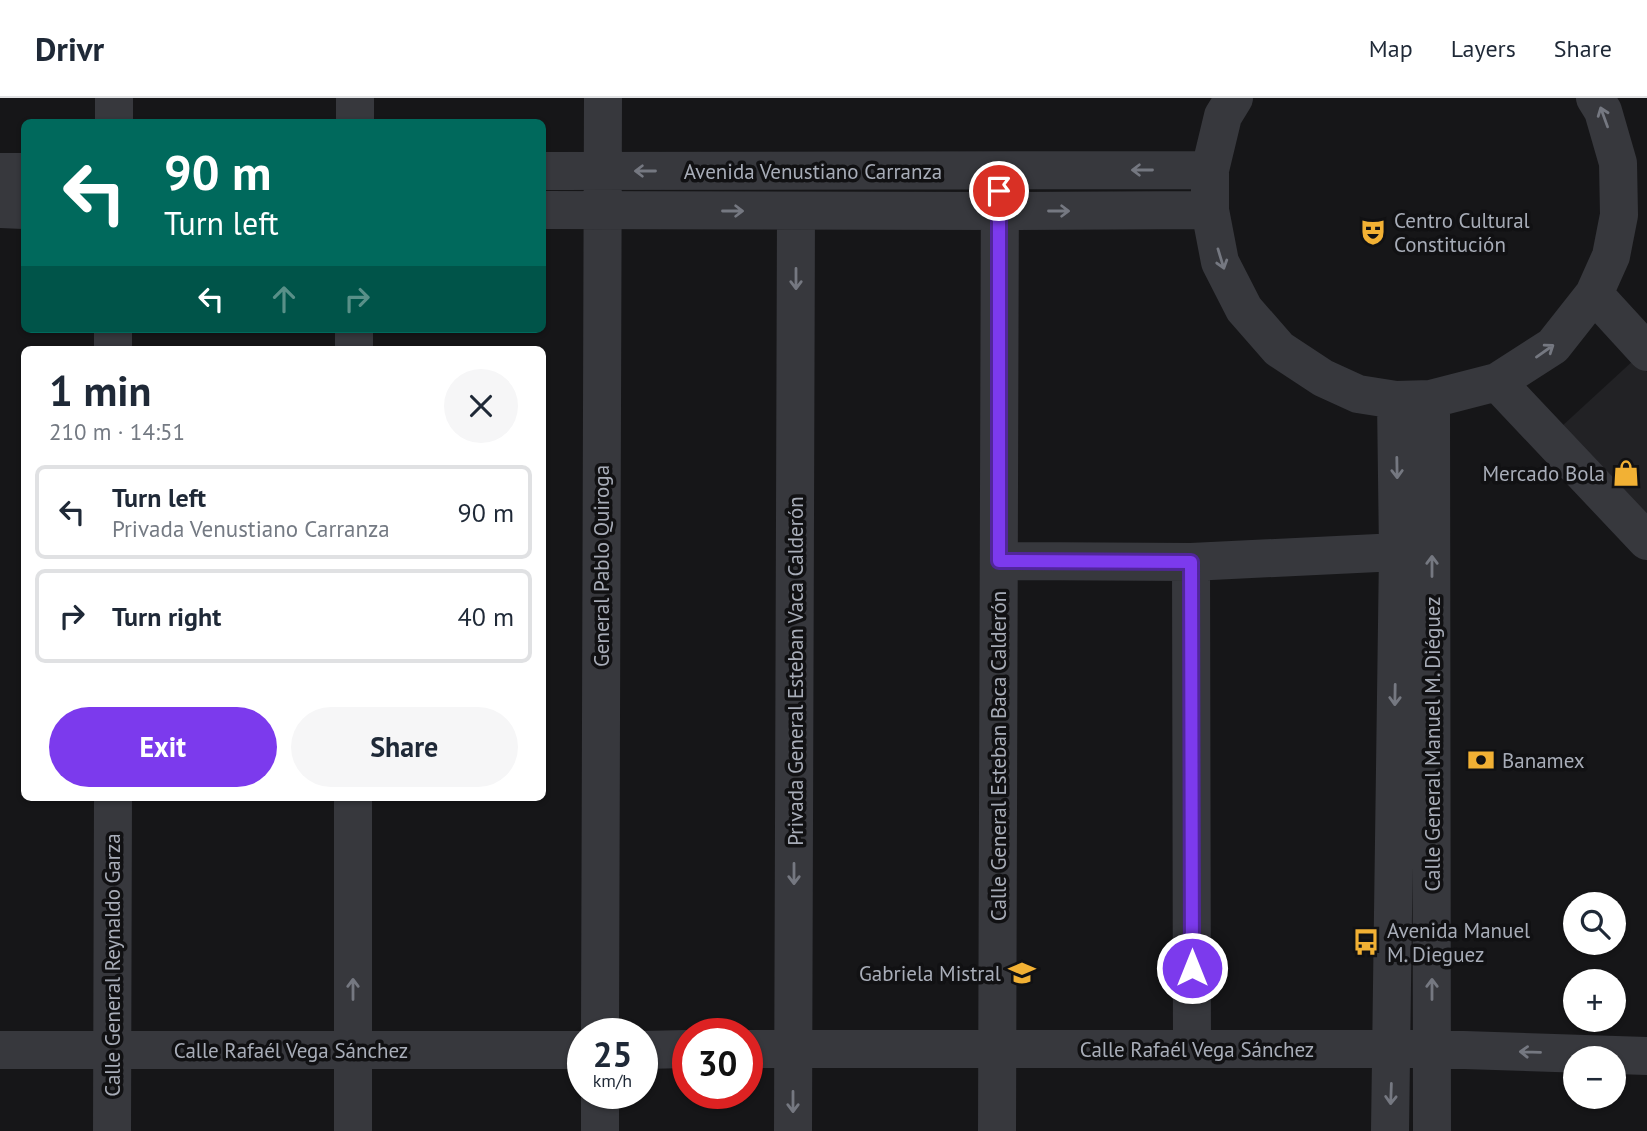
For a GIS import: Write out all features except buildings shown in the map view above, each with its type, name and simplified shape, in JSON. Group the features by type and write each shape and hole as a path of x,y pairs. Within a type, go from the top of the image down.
{"street":[{"path":"114,98 114,119"},
{"path":"355,98 355,119"},
{"name":"General Pablo Quiroga","path":"600,1018 603,98"},
{"path":"1234,98 1223,116 1210,170 1210,210 1220,262 1244,309 1279,349 1323,378 1358,394 1413,399 1497,382 1553,346 1594,294 1633,215 1632,163 1595,98"},
{"name":"Avenida Venustiano Carranza","path":"546,171 1210,170"},
{"name":"Calle General Esteban Baca Calderón","path":"997,1131 1000,171"},
{"path":"0,172 21,172"},
{"path":"0,209 21,209"},
{"name":"Avenida Venustiano Carranza","path":"546,211 1210,210"},
{"name":"Privada General Esteban Vaca Calderón","path":"793,1131 796,211"},
{"path":"1594,294 1647,352"},
{"path":"1497,382 1647,541"},
{"name":"Calle General Manuel M. Diéguez","path":"1390,1131 1398,552 1413,399"},
{"name":"Calle General Manuel M. Diéguez","path":"1413,399 1433,1049 1432,1131"},
{"path":"999,561 1191,562 1398,552"},
{"path":"1191,562 1192,1049"},
{"name":"Calle General Reynaldo Garza","path":"112,1131 113,801"},
{"path":"353,801 353,1131"},
{"name":"Calle Rafaél Vega Sánchez","path":"0,1049 567,1049"},
{"name":"Calle Rafaél Vega Sánchez","path":"763,1049 1433,1049 1647,1056"},
{"path":"600,1109 600,1131"}],"shaded area":[{"name":"Mercado Bola","path":"1635,359 1647,372 1647,519 1561,427"}],"place":[{"name":"Centro Cultural Constitución","path":"1373,232"},
{"name":"Mercado Bola","path":"1626,473"},
{"name":"Banamex","path":"1481,760"},
{"name":"Avenida Manuel M. Dieguez","path":"1366,942"},
{"name":"Gabriela Mistral","path":"1022,973"}],"route":[{"path":"999,191 999,561 1191,562 1192,968"}]}
